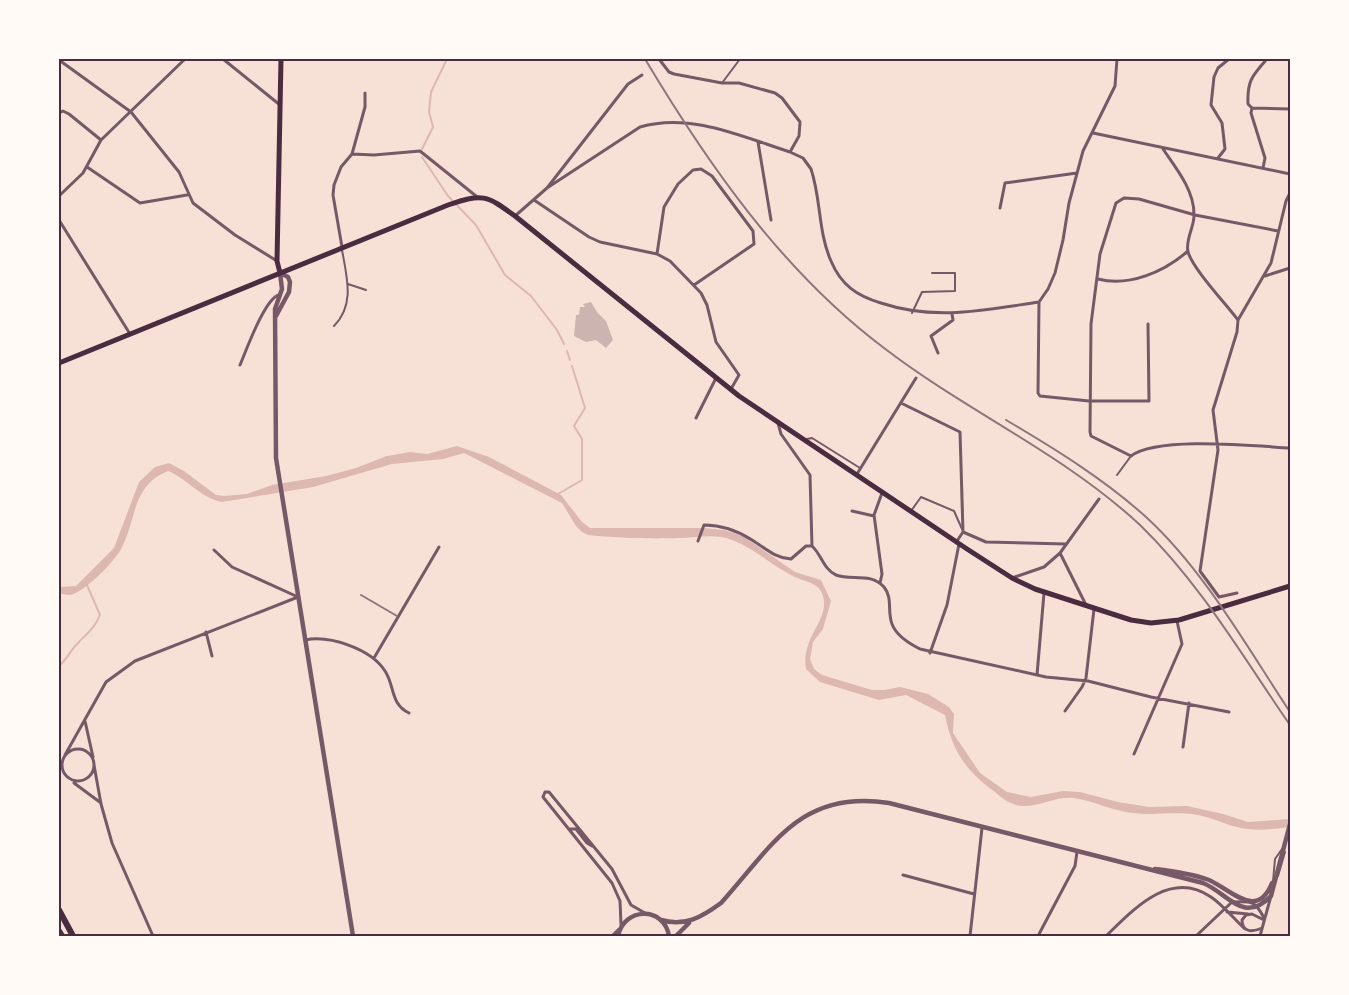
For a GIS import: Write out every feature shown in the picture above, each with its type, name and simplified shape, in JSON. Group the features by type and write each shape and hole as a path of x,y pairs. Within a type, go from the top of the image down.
{"highway":[{"path":"59,910 73,936"},
{"path":"59,931 62,936"}],"main road":[{"path":"280,273 277,261 281,59"},
{"path":"59,363 448,205 476,196 494,201 515,216 731,390 1012,578 1044,593 1087,607 1131,620 1151,623 1177,621 1290,586"}],"street":[{"path":"59,196 87,167 101,140 185,59"},
{"path":"223,59 280,105"},
{"path":"659,59 663,66 674,74 722,83 739,83 782,98 800,122 799,136 790,152"},
{"path":"1117,59 1115,86 1083,151 1069,203 1060,256 1048,289 1039,302 1038,394 1089,401 1149,401 1148,324"},
{"path":"1218,158 1225,149 1222,123 1211,105 1211,88 1218,68 1229,59"},
{"path":"1267,59 1250,79 1248,104 1252,108 1290,109"},
{"path":"59,60 131,112 179,172 193,203 217,222 277,261"},
{"path":"515,216 547,188 628,84 642,75"},
{"path":"342,248 333,195 334,185 341,167 352,154 365,107 365,93"},
{"path":"1252,108 1251,113 1265,158 1263,168"},
{"path":"59,113 64,111 69,114 101,140"},
{"path":"547,188 640,127 654,123 704,126 790,152 803,158 811,168 825,245 837,275 857,294 912,313 952,314 1039,302"},
{"path":"1093,133 1290,174"},
{"path":"758,142 771,220"},
{"path":"1163,149 1187,187 1195,215 1188,251 1194,264 1238,320"},
{"path":"352,154 374,155 420,151 476,196"},
{"path":"87,167 140,203 188,195"},
{"path":"657,254 664,207 678,184 693,170 701,169 712,176 753,231 755,241 754,244 694,285"},
{"path":"1000,208 1005,182 1077,173"},
{"path":"1237,592 1219,597 1200,571 1218,450 1213,410 1237,332 1238,320 1271,263 1278,231 1290,193"},
{"path":"1278,231 1195,215 1139,199 1124,198 1119,200 1109,222 1100,254 1091,324 1089,401 1091,436 1131,456 1138,450 1161,446 1216,445 1290,448"},
{"path":"534,200 600,242 657,254 670,261 694,285 707,305 711,332 739,375 731,390"},
{"path":"59,220 130,334"},
{"path":"1098,279 1111,282 1139,278 1156,271 1188,251"},
{"path":"1265,276 1290,269"},
{"path":"280,273 282,289 275,309 275,428 279,482 353,936"},
{"path":"276,316 290,286 288,277 280,273"},
{"path":"240,365 267,306 276,296 280,295"},
{"path":"938,353 931,336 953,320 952,314"},
{"path":"696,418 716,378"},
{"path":"856,475 916,378"},
{"path":"901,402 960,432 963,532 958,542 947,605 930,653"},
{"path":"778,423 781,434 810,475 812,546"},
{"path":"880,583 882,574 874,516 883,492"},
{"path":"1012,578 1044,567 1060,553 1100,499"},
{"path":"852,511 874,516"},
{"path":"698,541 704,525 712,525 742,534 782,558 791,559 806,546 812,546 819,552 830,572 836,575 866,578 880,583 887,591 890,599 890,618 896,631 913,646 930,653 1036,675 1085,681 1158,699 1189,703 1229,712"},
{"path":"963,532 986,542 1066,544"},
{"path":"374,658 439,547"},
{"path":"214,550 232,567 298,597"},
{"path":"1060,553 1087,607"},
{"path":"1036,675 1044,593"},
{"path":"101,804 68,779 62,765 65,755 106,682 135,660 298,597"},
{"path":"1065,711 1085,681 1094,609"},
{"path":"1134,754 1182,644 1177,621"},
{"path":"206,632 212,656"},
{"path":"305,640 332,638 374,658 386,672 398,705 410,713"},
{"path":"1183,747 1189,703"},
{"path":"84,720 101,804 122,868 152,936"},
{"path":"65,755 73,750 82,750 93,760"},
{"path":"68,779 83,781 91,775 94,765"},
{"path":"618,936 621,927 620,900 612,883 543,798 546,792 549,792 616,875 631,905 661,920 672,923 690,922"},
{"path":"676,936 690,922 721,903 787,829 802,817 828,804 855,800 872,801 1202,883 1243,908 1258,906 1271,896"},
{"path":"1260,936 1290,824"},
{"path":"970,936 982,828"},
{"path":"569,829 576,829 587,843 593,846"},
{"path":"1038,936 1075,866 1077,852"},
{"path":"1145,868 1204,878 1236,898 1258,906 1264,919"},
{"path":"903,875 974,894"},
{"path":"1196,936 1225,911 1232,902 1248,901 1262,897 1274,882"},
{"path":"1106,936 1149,897 1164,890 1191,889 1205,894 1218,903 1245,929 1252,932 1262,928"},
{"path":"1222,895 1226,902 1225,911"},
{"path":"1217,916 1220,910 1218,903"},
{"path":"1225,911 1252,914 1264,919"},
{"path":"613,936 633,916 648,914"},
{"path":"1245,929 1242,920 1246,915 1252,914"},
{"path":"661,920 670,936"}],"lane":[{"path":"722,83 740,59"},
{"path":"334,326 346,312 348,284 342,248"},
{"path":"912,313 922,292 955,291 956,272 932,272"},
{"path":"348,284 366,290"},
{"path":"805,441 812,438 860,468"},
{"path":"1117,474 1131,456"},
{"path":"911,511 921,497 954,511 963,532"},
{"path":"1274,882 1275,859 1283,847"},
{"path":"1274,882 1282,867 1285,854 1283,847"}],"shaded area":[{"path":"457,446 489,457 561,495 582,522 590,528 703,528 724,530 743,536 795,572 821,580 831,601 823,629 813,642 810,659 814,669 822,675 872,690 900,687 928,694 949,707 954,714 953,733 980,773 1007,792 1031,797 1063,791 1080,792 1118,802 1149,807 1187,806 1248,822 1290,819 1290,827 1264,830 1244,829 1197,815 1133,813 1074,798 1058,799 1026,806 1018,806 1009,802 968,768 956,750 945,715 906,695 879,700 820,682 806,669 805,658 807,649 824,609 823,594 816,586 796,578 748,547 726,538 713,536 646,538 588,535 576,526 562,503 464,453 443,459 392,464 313,487 222,502 207,497 168,471 156,477 147,485 141,495 121,549 106,568 91,583 76,593 70,595 59,593 59,587 76,586 114,548 139,482 155,467 169,463 184,471 216,495 224,496 247,494 272,485 326,476 356,468 387,456 410,452 427,454"}],"building":[{"path":"591,302 606,321 613,340 606,348 596,340 586,342 574,336 576,315 579,315 580,307 585,307 583,304"}],"waterway":[{"path":"422,149 433,127 429,112 431,92 447,59"},
{"path":"422,157 448,196 476,225 505,275 531,296 557,330 564,344"},
{"path":"567,351 570,360"},
{"path":"558,494 582,480 582,439 574,426 585,408 572,366"},
{"path":"59,666 93,627 100,615 87,585"}],"railway":[{"path":"645,59 695,139 722,177 781,251 813,286 847,318 915,371 1047,454 1111,500 1140,525 1162,547 1220,621 1290,725"},
{"path":"1006,420 1061,453 1096,477 1130,503 1167,538 1224,610 1290,712"},
{"path":"361,595 397,616"}]}
